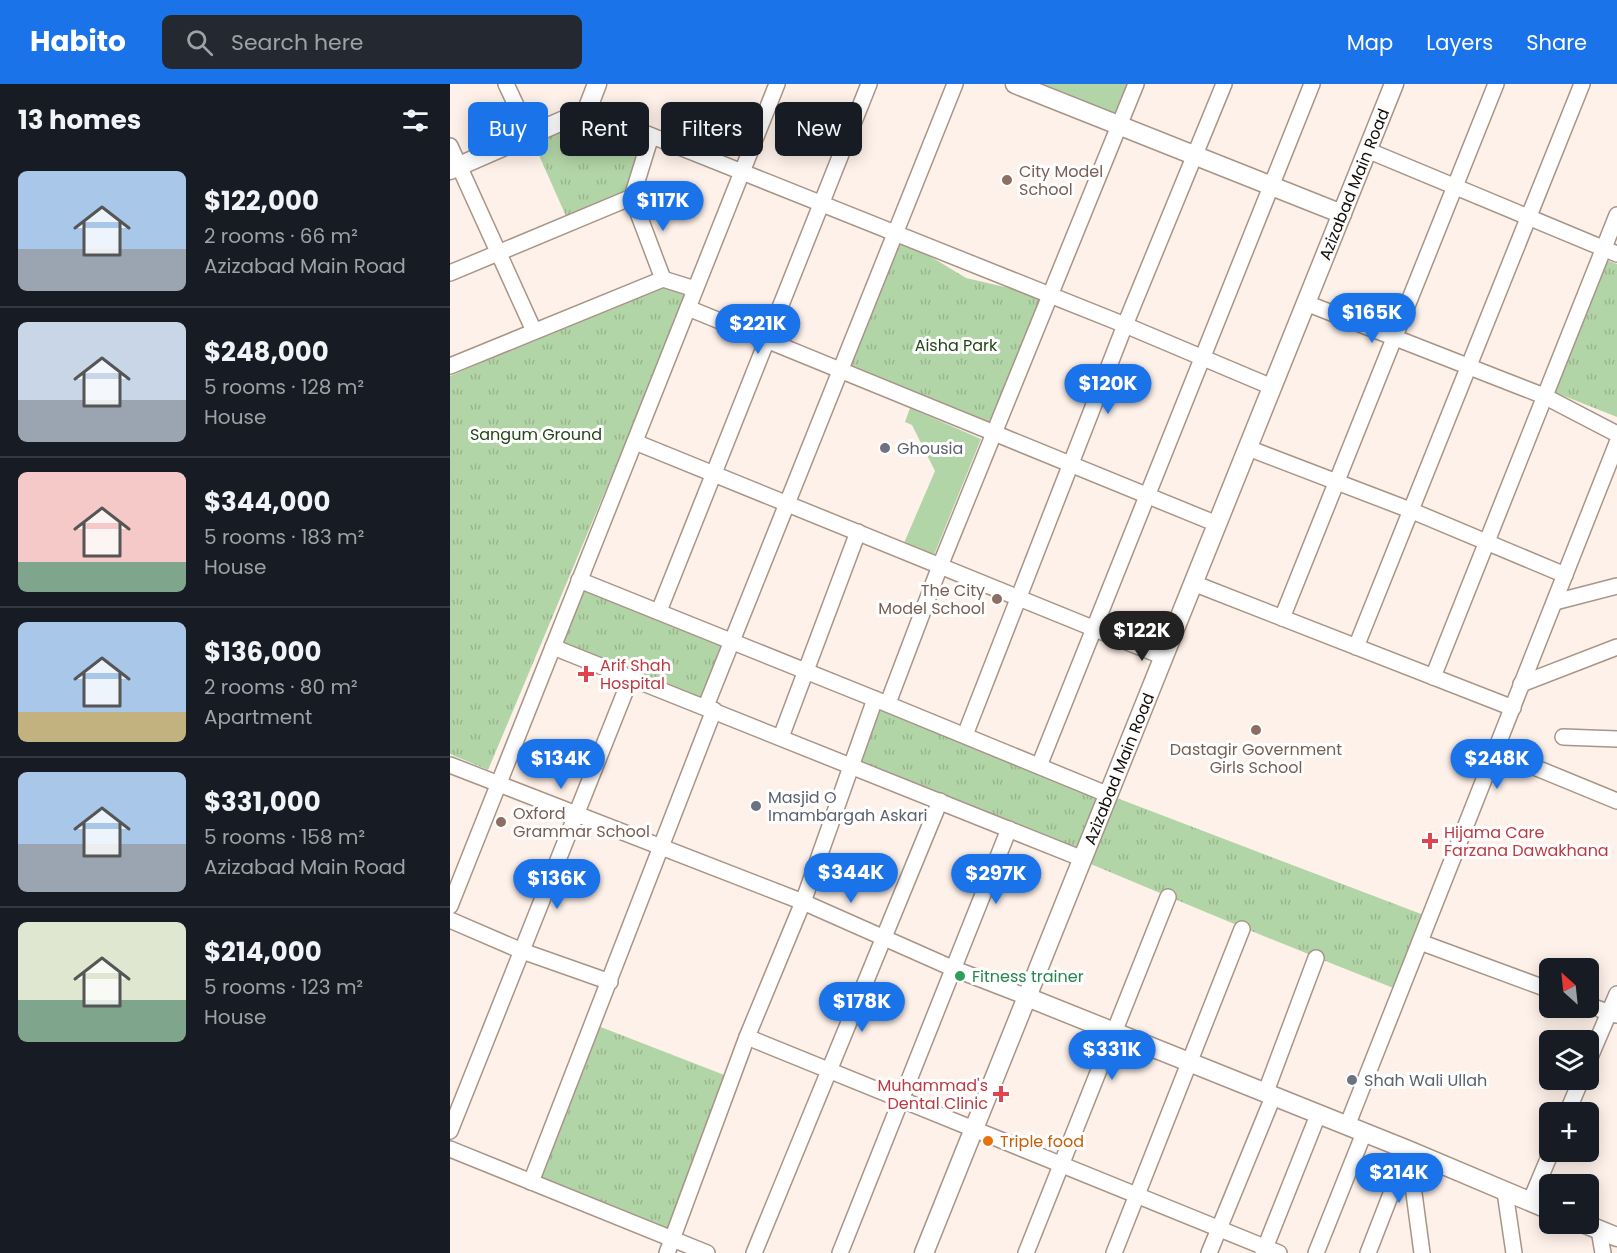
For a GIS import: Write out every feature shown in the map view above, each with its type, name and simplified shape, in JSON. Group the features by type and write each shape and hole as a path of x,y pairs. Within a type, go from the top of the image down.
{"street":[{"path":"506,84 514,102"},
{"path":"590,102 597,84"},
{"path":"450,906 777,84"},
{"path":"659,611 869,84"},
{"path":"531,1182 610,982 710,708 732,640 955,84"},
{"path":"1015,84 1342,214"},
{"path":"669,1246 747,1037 803,902 851,764 882,701 940,566 1136,84"},
{"path":"965,735 1125,325 1224,84"},
{"path":"1039,766 1312,84"},
{"name":"Azizabad Main Road","path":"924,1253 1394,84"},
{"path":"1282,618 1334,481 1496,84"},
{"path":"1356,647 1582,84"},
{"path":"663,279 632,197 651,136 1048,297 1125,325 1272,387"},
{"path":"450,146 454,169 498,253 534,331"},
{"path":"1367,150 1610,252"},
{"path":"454,169 483,156"},
{"path":"450,273 632,197"},
{"path":"1433,677 1544,396 1610,252 1617,215"},
{"path":"450,366 663,279 695,289"},
{"path":"1306,303 1544,396 1617,434"},
{"path":"688,308 1217,524"},
{"path":"635,442 1164,657"},
{"path":"1316,1253 1420,942 1617,443"},
{"path":"1248,448 1410,510 1564,575"},
{"path":"781,736 858,532"},
{"path":"579,580 806,670 1108,795"},
{"path":"1193,583 1513,708"},
{"path":"1555,602 1617,586"},
{"path":"553,647 781,736 1083,859"},
{"path":"1521,684 1617,647"},
{"path":"450,1131 631,677"},
{"path":"1563,737 1617,739"},
{"path":"1495,751 1617,801"},
{"path":"450,765 803,902 952,968 1408,1150 1539,1206"},
{"path":"754,1253 940,801"},
{"path":"840,1253 1009,829"},
{"path":"1026,1253 1168,897"},
{"path":"450,920 522,951 610,982"},
{"path":"1114,1253 1242,929"},
{"path":"1420,942 1539,986"},
{"path":"1209,1253 1269,1095 1317,958"},
{"path":"1599,1041 1613,1014 1617,994"},
{"path":"747,1037 1269,1251 1318,1115"},
{"path":"450,1149 531,1182 669,1246 706,1253"},
{"path":"1368,1253 1408,1150"},
{"path":"1408,1150 1422,1253"},
{"path":"1530,1202 1547,1162"},
{"path":"1505,1192 1514,1253"},
{"path":"1599,1230 1617,1237"},
{"path":"1595,1234 1603,1253"}],"green space":[{"path":"1015,84 1136,84 1119,125"},
{"path":"560,122 560,156 645,156 632,197 569,223 539,156 548,156 548,127"},
{"name":"Aisha Park","path":"895,235 966,278 1048,297 993,433 840,371"},
{"path":"1606,260 1617,264 1617,417 1554,392"},
{"name":"Sangum Ground","path":"663,285 688,294 488,770 450,754 450,376"},
{"path":"910,408 981,439 934,555 904,543 935,471 912,425 905,422"},
{"path":"579,580 732,641 706,706 553,647"},
{"path":"875,699 1109,795 1429,917 1401,991 1263,936 851,764"},
{"path":"593,1024 732,1078 672,1239 531,1182"}],"place":[{"name":"City Model School","path":"1007,180"},
{"name":"Ghousia","path":"885,448"},
{"name":"The City Model School","path":"997,599"},
{"name":"Arif Shah Hospital","path":"586,674"},
{"name":"Dastagir Government Girls School","path":"1256,730"},
{"name":"Masjid O Imambargah Askari","path":"756,806"},
{"name":"Oxford Grammar School","path":"501,822"},
{"name":"Hijama Care Farzana Dawakhana","path":"1430,841"},
{"name":"Fitness trainer","path":"960,976"},
{"name":"Shah Wali Ullah","path":"1352,1080"},
{"name":"Muhammad's Dental Clinic","path":"1001,1094"},
{"name":"Triple food","path":"988,1141"}]}
